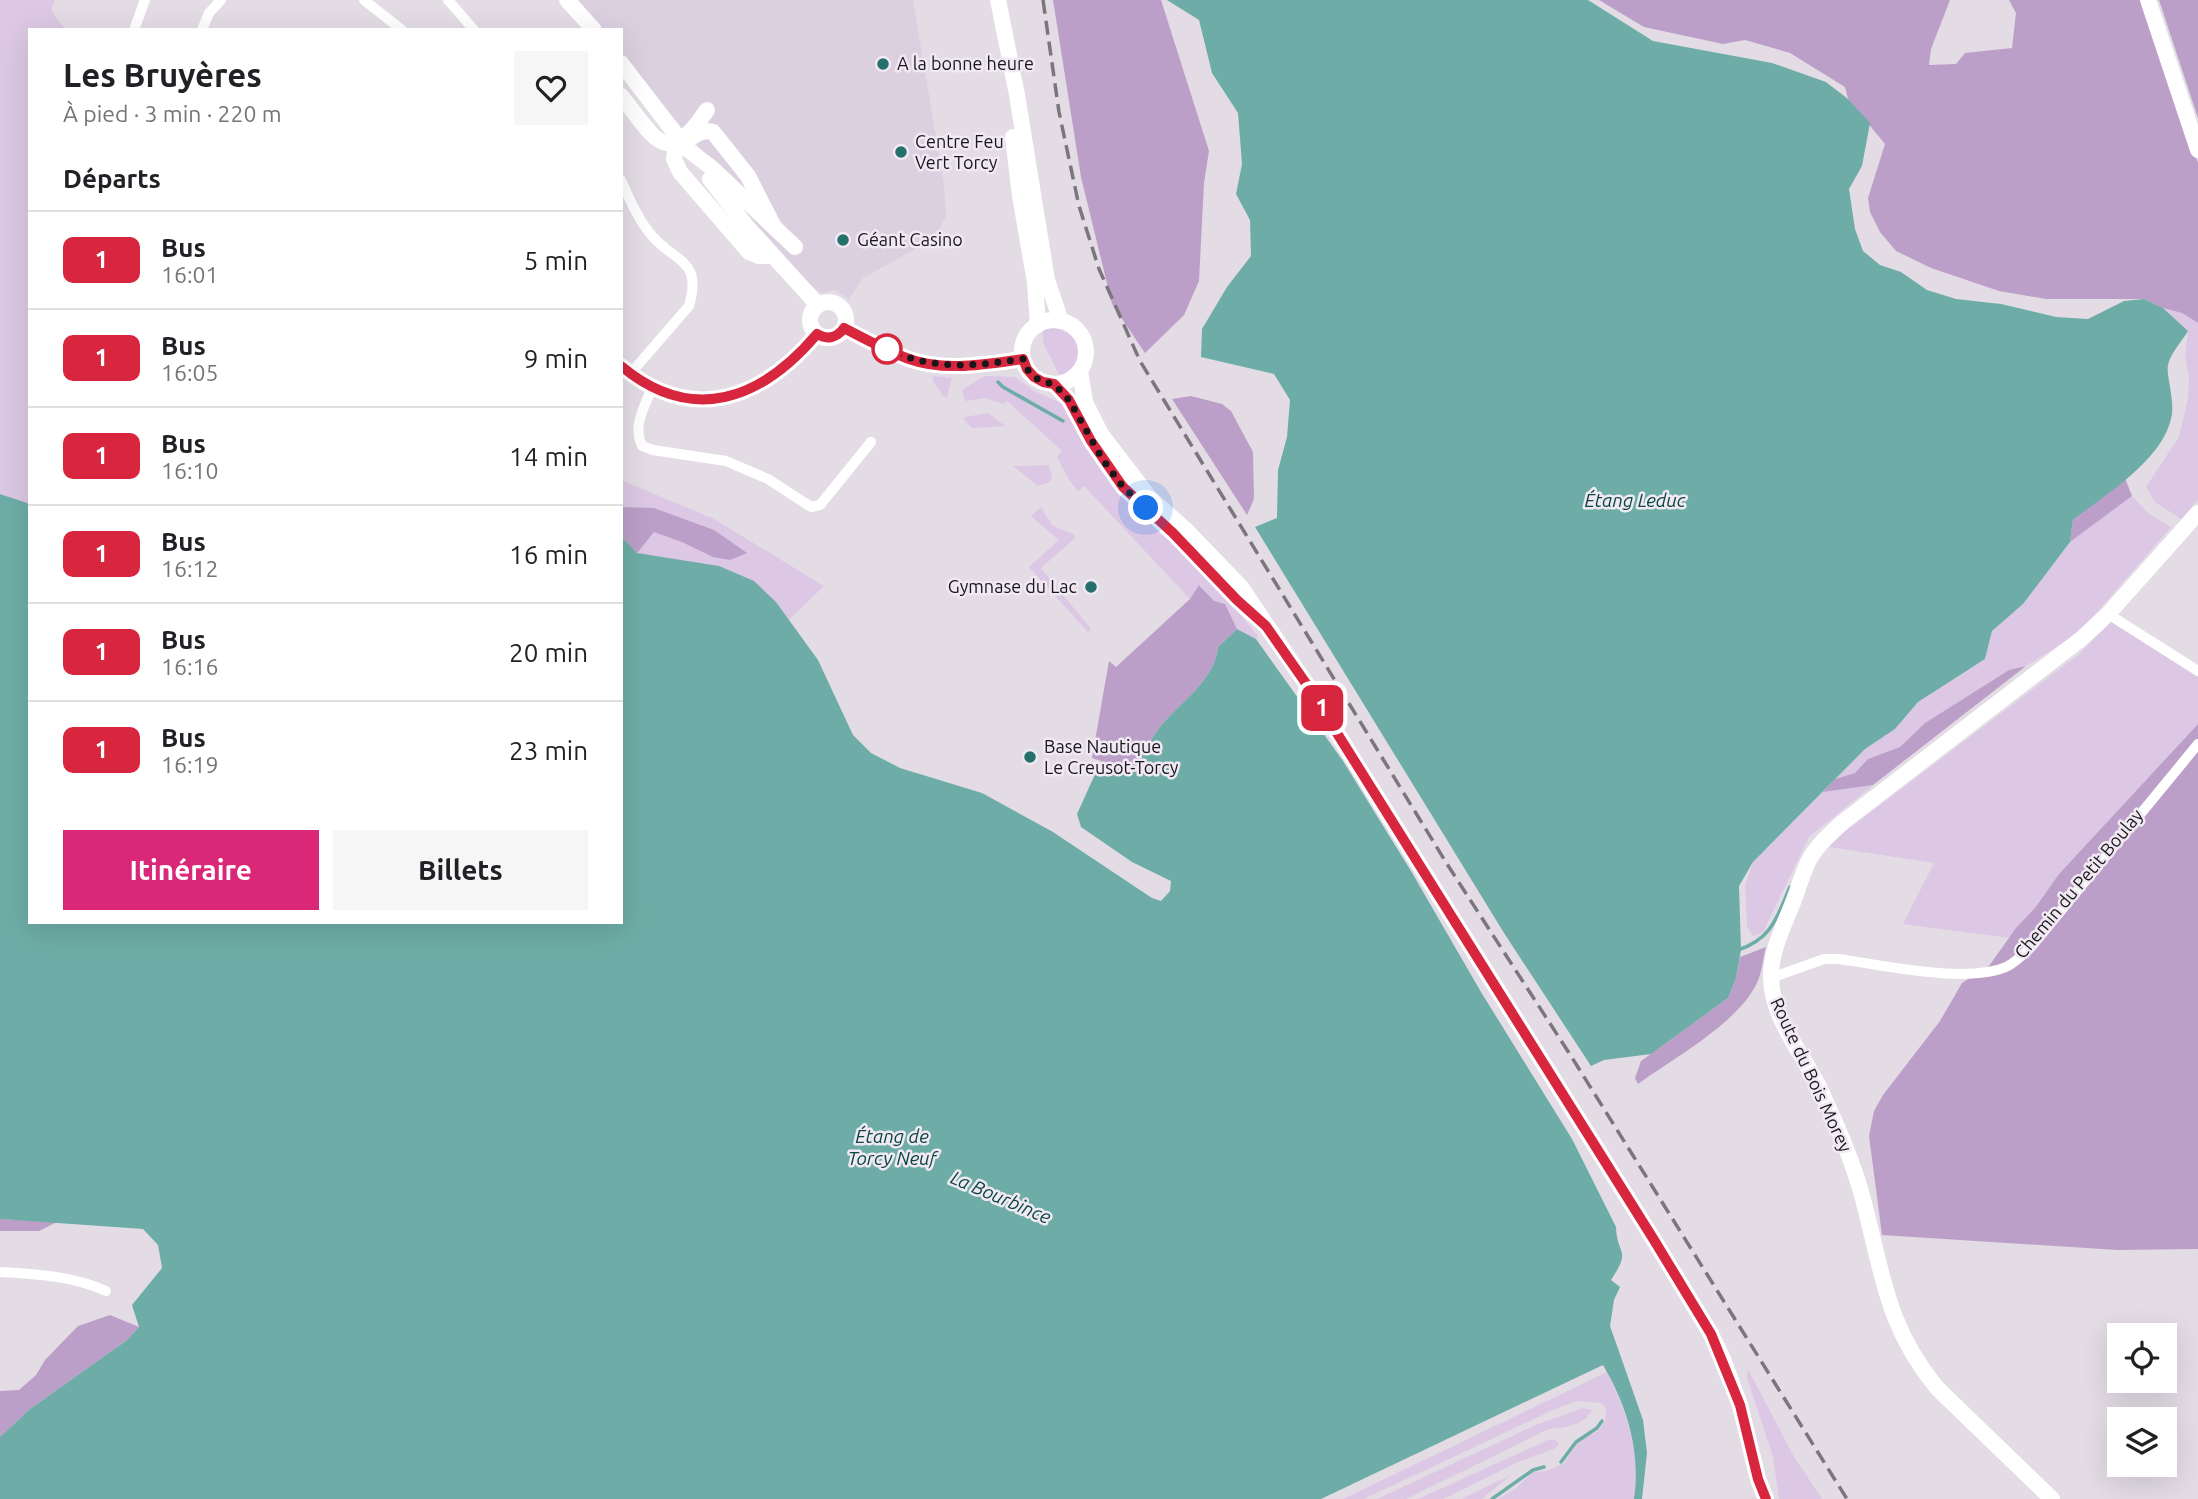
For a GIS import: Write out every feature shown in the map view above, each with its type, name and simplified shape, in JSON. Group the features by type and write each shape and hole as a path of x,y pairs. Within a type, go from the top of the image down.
{"street":[{"path":"135,28 145,0"},
{"path":"203,28 209,13 221,0"},
{"path":"364,0 399,28"},
{"path":"448,0 472,28"},
{"path":"567,0 592,28"},
{"path":"998,0 1017,95 1047,280 1061,321"},
{"path":"2148,0 2198,150"},
{"path":"1003,30 1020,196 1035,282 1038,325"},
{"path":"623,66 747,227 818,304"},
{"path":"623,99 654,139 663,144 687,134 707,110"},
{"path":"773,256 759,256 749,251 680,172 674,159 675,152 699,132 713,132 748,176 774,227"},
{"path":"687,149 795,247"},
{"path":"623,184 654,238 684,261 693,280 688,306 626,370 652,387 683,397 705,400 737,394 750,390 780,371 817,334"},
{"path":"833,302 841,308 846,317 844,328 838,335 830,338 817,334 810,325 814,308 818,304 833,302"},
{"path":"1080,371 1064,382 1054,384 1034,377 1023,359 1025,340 1038,325 1053,320 1071,324 1079,331 1086,351 1080,371 1085,402 1101,434 1150,498 1187,531 1241,587 1313,694 1711,1334 1740,1405 1758,1479 1766,1499"},
{"path":"844,328 909,359 929,364 957,366 1023,359"},
{"path":"1054,384 1069,400 1091,441 1123,487 1266,626"},
{"path":"652,387 638,422 637,432 642,446 726,461 768,479 811,507 820,505 871,442"},
{"name":"Route du Bois Morey","path":"2052,1499 1937,1388 1909,1349 1885,1295 1864,1202 1845,1143 1815,1079 1778,1011 1771,978 1775,950 1808,861 1821,843 1843,822 2081,639 2108,614 2198,513"},
{"path":"2108,614 2198,671"},
{"name":"Chemin du Petit Boulay","path":"1771,978 1824,959 1961,975 1984,974 2009,966 2031,947 2173,771 2198,744"},
{"path":"0,1272 38,1274 106,1291"},
{"path":"1756,1499 1758,1479"}],"shaded area":[{"path":"0,0 55,0 51,10 64,28 28,28 28,503 0,494"},
{"path":"574,0 913,0 944,185 946,216 938,232 921,246 863,278 849,299 835,290 822,293 812,286 742,208 724,176 623,58 623,28 597,28"},
{"path":"1053,0 1161,0 1209,151 1204,183 1199,281 1184,315 1145,353 1112,304 1081,177"},
{"path":"1599,0 1950,0 1931,49 1929,65 1956,64 1965,53 2012,48 2016,13 2009,0 2144,0 2198,163 2198,323 2182,313 2144,299 2046,299 1999,291 1931,268 1896,251 1880,232 1870,212 1868,198 1885,144 1848,99 1845,87 1790,53 1745,40 1723,44 1644,27"},
{"path":"2159,0 2198,0 2198,118"},
{"path":"2163,308 2182,313 2198,323 2198,500 2181,519 2155,502 2146,487 2179,437 2188,398 2189,378 2185,356 2188,331"},
{"path":"1050,328 1069,334 1078,348 1075,364 1070,372 1061,378 1044,345 1042,330"},
{"path":"933,376 952,378 947,397 944,397 933,381"},
{"path":"984,376 1015,377 1034,391 1063,404 1111,485 1220,590 1258,636 1256,639 1237,629 1225,605 1214,601 1200,585 1190,599 1084,486 1078,491 1057,457 1062,451 1007,401 1004,404 985,398 965,401 962,390"},
{"path":"1191,396 1222,404 1231,411 1253,452 1254,499 1247,515 1172,399"},
{"path":"988,413 1005,426 972,428 963,419 965,417"},
{"path":"1049,465 1052,475 1050,482 1038,486 1013,466"},
{"path":"2125,478 2132,496 2070,542 2073,520"},
{"path":"623,481 714,519 824,586 789,620 776,602 637,553 623,538"},
{"path":"2132,496 2149,514 2171,527 2075,635 2026,666 2009,670 1925,723 1900,747 1868,759 1855,773 1835,779 1865,749 1895,729 1918,702 1985,659 1992,631 2023,604 2070,542"},
{"path":"623,507 654,508 714,530 747,553 730,560 713,557 654,532 637,553 623,538"},
{"path":"1041,507 1052,525 1074,535 1075,538 1041,568 1091,629 1088,632 1029,567 1059,540 1031,516"},
{"path":"1199,585 1214,601 1225,604 1237,629 1218,647 1210,672 1202,683 1155,734 1134,772 1092,758 1109,661 1116,667 1190,599"},
{"path":"2112,621 2198,677 2198,724 2059,874 2010,938 1903,924 1934,863 1829,847 1842,834 2078,655"},
{"path":"2026,666 1873,785 1823,792 1835,779 1855,773 1868,759 1900,747 1925,723 2009,670"},
{"path":"2198,724 2198,1249 2117,1250 1882,1235 1869,1136 1874,1111 1883,1095 1940,1021 1962,983 1989,966 2059,874"},
{"path":"1873,785 1809,837 1763,932 1753,936 1747,926 1745,885 1753,862 1823,792"},
{"path":"1766,947 1757,983 1735,1012 1704,1039 1638,1084 1635,1078 1641,1061 1728,998 1740,957"},
{"path":"0,1219 57,1222 39,1231 0,1231"},
{"path":"110,1315 139,1327 127,1340 30,1409 0,1437 0,1391 19,1390 36,1375 45,1360 78,1326"},
{"path":"1748,1369 1793,1455 1822,1499 1779,1499 1773,1457 1747,1378"},
{"path":"1607,1372 1631,1434 1636,1466 1634,1499 1498,1499 1515,1489 1533,1472 1547,1471 1564,1463 1579,1441 1598,1431 1605,1421 1606,1408 1601,1403 1577,1401 1364,1499 1343,1499"},
{"path":"1583,1408 1592,1410 1579,1423 1549,1429 1406,1499 1377,1499 1538,1424"},
{"path":"1548,1440 1556,1440 1559,1444 1554,1449 1516,1463 1443,1499 1418,1499"},
{"path":"1511,1475 1482,1499 1462,1499 1467,1496"}],"water":[{"name":"Étang Leduc","path":"1167,0 1588,0 1653,41 1772,63 1826,82 1848,99 1870,123 1862,166 1849,189 1855,229 1863,251 1880,265 1901,272 1927,290 1956,299 2001,304 2056,317 2088,319 2124,301 2144,299 2163,308 2188,331 2169,361 2172,414 2158,446 2133,474 2073,520 2070,542 2023,604 1992,631 1985,659 1918,702 1895,729 1865,749 1753,862 1739,886 1741,950 1736,978 1728,998 1651,1054 1604,1060 1591,1066 1504,933 1255,527 1277,518 1278,470 1287,437 1290,400 1274,374 1201,357 1202,329 1227,287 1251,256 1250,220 1236,194 1242,164 1238,113 1212,73 1199,20"},
{"name":"Étang de Torcy Neuf","path":"0,494 28,503 28,924 623,924 623,538 637,553 719,566 754,581 776,602 818,660 853,735 871,753 900,768 982,793 1053,832 1152,898 1161,901 1170,891 1171,881 1132,862 1081,827 1077,814 1101,761 1134,772 1155,734 1202,683 1210,672 1218,647 1237,629 1256,639 1343,761 1572,1139 1616,1227 1622,1257 1611,1280 1620,1287 1614,1300 1610,1326 1643,1420 1647,1453 1642,1499 1634,1499 1634,1446 1630,1429 1619,1396 1603,1365 1321,1499 0,1499 0,1437 30,1409 127,1340 139,1327 132,1305 162,1268 158,1245 143,1229 0,1219"}],"waterway":[{"path":"998,382 1063,421"},
{"path":"1738,950 1759,940 1772,926 1790,887"},
{"path":"1561,1462 1576,1442 1597,1428 1602,1421"},
{"path":"1492,1499 1533,1470 1544,1467"}],"railway":[{"path":"1043,0 1059,112 1079,206 1099,269 1140,361 1447,864 1571,1056 1847,1499"}],"bus line":[{"name":"1","path":"623,368 652,387 692,399 720,399 750,390 766,381 780,371 817,334 830,338 838,335 844,328 909,359 929,364 976,365 1023,359 1034,377 1054,384 1069,400 1091,441 1123,487 1266,626 1305,682 1711,1334 1740,1405 1758,1479 1766,1499"}],"place":[{"name":"A la bonne heure","path":"883,64"},
{"name":"Centre Feu Vert Torcy","path":"901,152"},
{"name":"Géant Casino","path":"843,240"},
{"name":"Gymnase du Lac","path":"1091,587"},
{"name":"Base Nautique Le Creusot-Torcy","path":"1030,757"}],"route":[{"path":"887,349 929,364 976,365 1023,359 1034,377 1054,384 1069,400 1103,460 1123,487 1146,508"}],"water label":[{"name":"La Bourbince","path":"1001,1197"}]}
